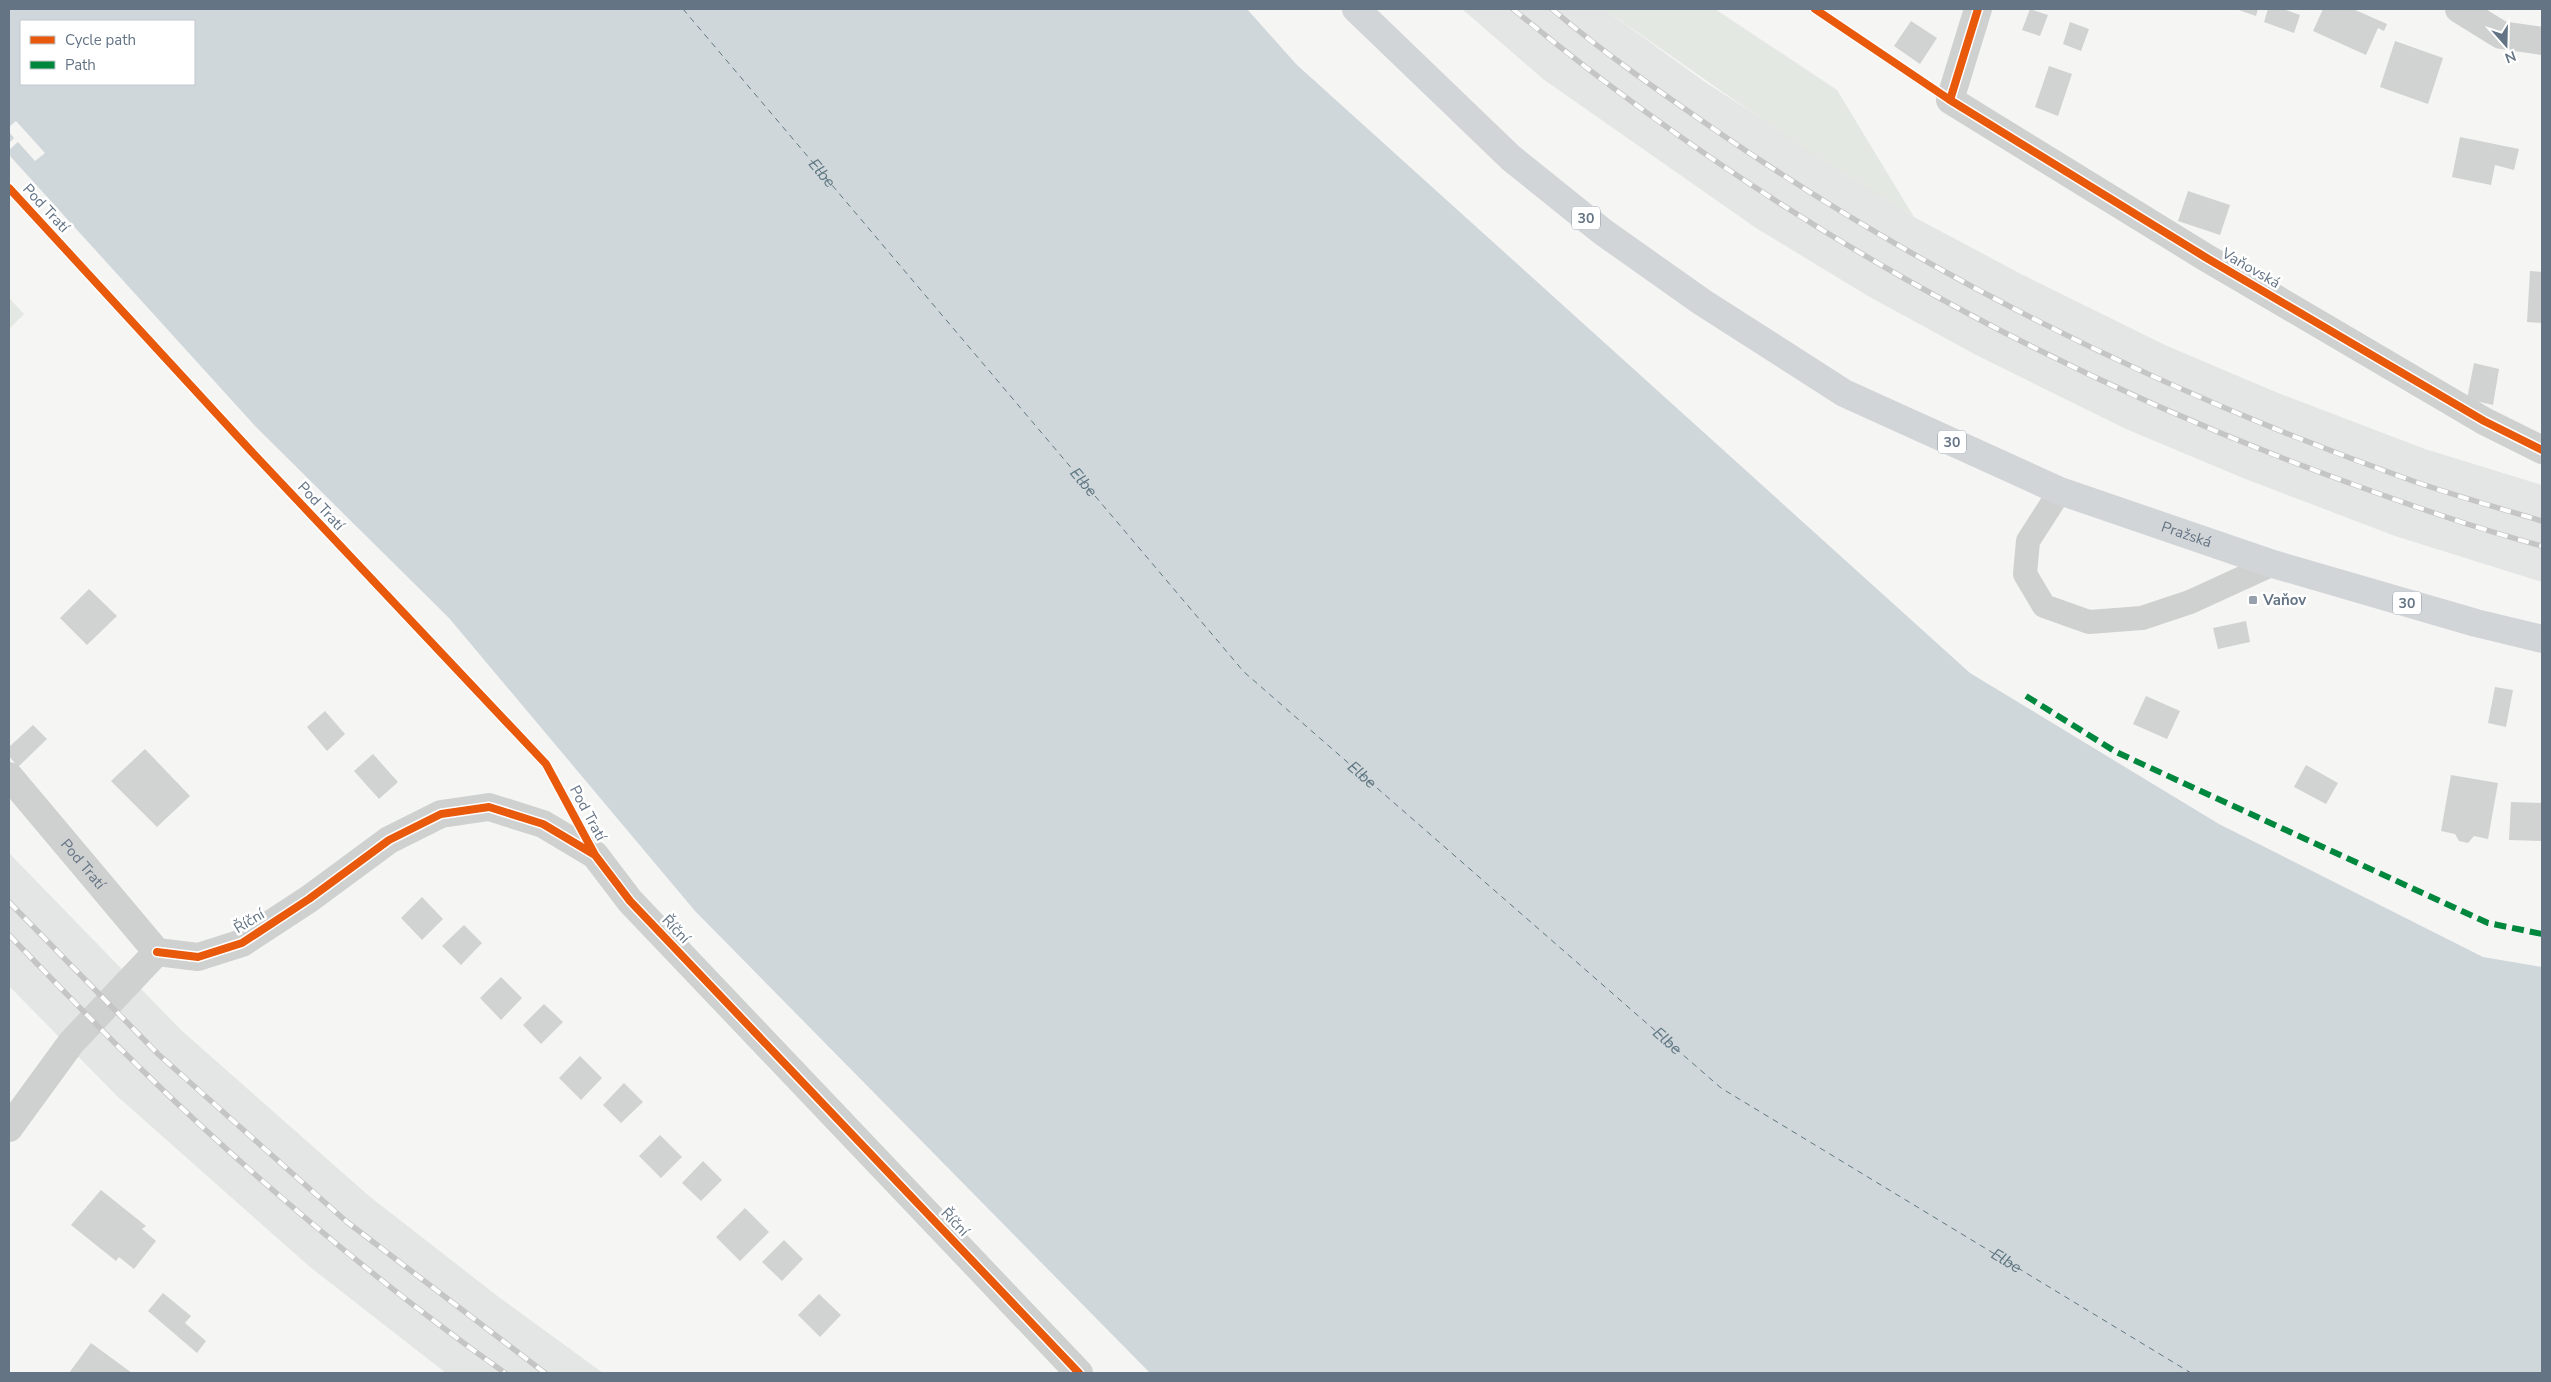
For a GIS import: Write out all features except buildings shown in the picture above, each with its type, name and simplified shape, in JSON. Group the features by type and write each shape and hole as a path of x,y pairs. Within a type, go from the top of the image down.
{"main road":[{"name":"Pražská","path":"1356,9 1511,158 1603,232 1702,302 1844,393 2060,491 2273,564 2476,623 2542,639"}],"street":[{"name":"Vaňovská","path":"1978,9 1950,100 2222,267 2484,421 2542,450"},
{"path":"2459,9 2500,35 2542,40"},
{"name":"Pod Tratí","path":"9,776 157,952"},
{"name":"Říční","path":"157,952 198,957 242,943 309,899 389,840 441,814 489,807 542,824 595,855 637,908 1079,1373"},
{"path":"9,1128 71,1044 157,952"}],"lane":[{"path":"2060,491 2028,541 2025,574 2044,606 2089,622 2142,618 2190,602 2273,564"}],"shaded area":[{"path":"1462,9 1604,9 1705,82 1914,217 2021,274 2165,345 2278,393 2425,449 2542,485 2542,582 2395,536 2243,478 2126,429 1978,356 1868,296 1756,228 1543,79"},
{"path":"1604,9 1715,9 1837,90 1914,217 1807,151"},
{"path":"9,298 24,314 9,329"},
{"path":"9,853 181,1030 369,1196 500,1298 603,1373 446,1373 310,1267 117,1096 9,986"}],"water":[{"name":"Elbe","path":"9,9 1247,9 1296,64 1970,673 2219,824 2483,957 2542,967 2542,1373 1150,1373 695,911 449,618 257,428 9,155"}],"pier":[{"path":"16,121 45,153 35,161 18,142 9,150 9,143 14,138 9,132 9,127"}],"ferry route":[{"path":"683,9 1244,672 1721,1088 2191,1373"}],"railway":[{"path":"1513,9 1607,83 1704,153 1804,218 1907,280 2012,337 2120,389 2230,437 2416,507 2542,546"},
{"path":"1552,9 1593,43 1658,90 1805,189 1887,239 2057,331 2233,411 2322,447 2413,481 2542,521"},
{"path":"9,902 158,1054 347,1222 545,1373"},
{"path":"9,935 139,1067 226,1149 316,1227 409,1302 505,1373"}],"marked path":[{"path":"2026,696 2116,752 2488,923 2542,934"}],"cycle path":[{"path":"1815,9 1950,100 2205,257 2484,421 2542,450"},
{"path":"1950,100 1978,9"},
{"path":"9,188 250,450 546,764 595,855"},
{"path":"157,952 198,957 242,943 309,899 389,840 441,814 489,807 543,824 595,855 630,901 1079,1373"}],"place":[{"name":"Vaňov","path":"2253,600"}]}
